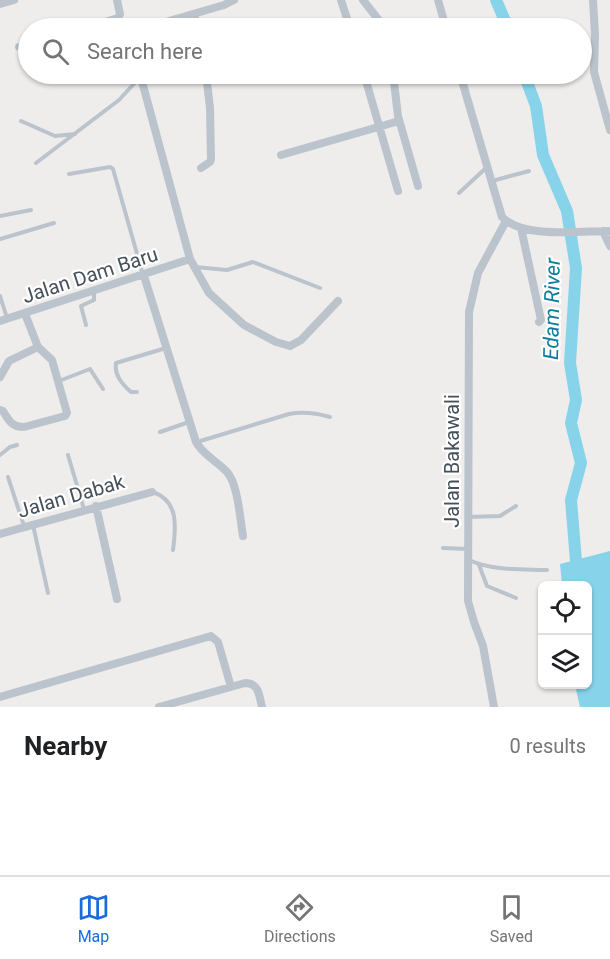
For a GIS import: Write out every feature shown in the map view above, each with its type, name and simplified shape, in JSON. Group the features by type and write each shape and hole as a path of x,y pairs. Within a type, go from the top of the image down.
{"street":[{"path":"117,0 120,14 118,18"},
{"path":"180,18 234,0"},
{"path":"341,0 347,18"},
{"path":"363,0 377,18"},
{"path":"438,0 443,18"},
{"path":"593,0 594,72 610,126"},
{"path":"194,14 195,18"},
{"path":"143,84 192,263 209,293 244,325 282,345 291,346 302,340 338,301"},
{"path":"201,168 211,159 207,84"},
{"path":"367,84 398,191"},
{"path":"394,84 399,121 418,186"},
{"path":"462,84 502,217 521,228 606,231 610,246"},
{"path":"280,155 399,121"},
{"name":"Jalan Bakawali","path":"494,707 483,646 469,608 469,312 478,273 506,221"},
{"path":"521,228 532,273 541,320 539,322"},
{"name":"Jalan Dam Baru","path":"4,320 192,263"},
{"path":"144,276 196,442 199,448 228,473 233,481 243,536"},
{"path":"0,410 3,411 10,424 17,427 65,416 68,413 52,360 38,347 25,314"},
{"path":"0,377 9,361 38,347"},
{"name":"Jalan Dabak","path":"0,534 152,492"},
{"path":"96,506 117,599"},
{"path":"0,697 211,636 218,642 231,687"},
{"path":"159,707 251,683 257,688 262,707"}],"lane":[{"path":"36,163 119,100 133,84"},
{"path":"21,121 55,135 76,134"},
{"path":"69,174 110,167 113,169 144,276"},
{"path":"459,193 487,167"},
{"path":"492,181 529,171"},
{"path":"0,216 31,210"},
{"path":"0,239 54,223"},
{"path":"192,263 227,270 253,262 320,288"},
{"path":"86,325 81,306 94,300 94,291"},
{"path":"0,296 4,320"},
{"path":"137,392 131,392 119,380 115,370 116,363 166,348"},
{"path":"58,382 90,369 103,389"},
{"path":"196,442 302,411 330,417"},
{"path":"160,432 190,422"},
{"path":"0,455 10,447 17,445"},
{"path":"68,455 85,510"},
{"path":"8,477 29,525 48,593"},
{"path":"152,492 163,496 171,506 176,527 173,550"},
{"path":"468,517 500,516 516,506"},
{"path":"443,548 468,549"},
{"path":"468,560 479,565 505,569 547,570"},
{"path":"479,565 487,586 516,598"}],"water":[{"path":"610,551 610,707 580,707 576,689 592,689 592,581 562,581 560,564"}],"waterway":[{"name":"Edam River","path":"496,0 504,18"},
{"name":"Edam River","path":"528,84 536,106 543,155 567,211 576,268 570,363 576,400 571,423 581,463 571,500 578,581"}]}
